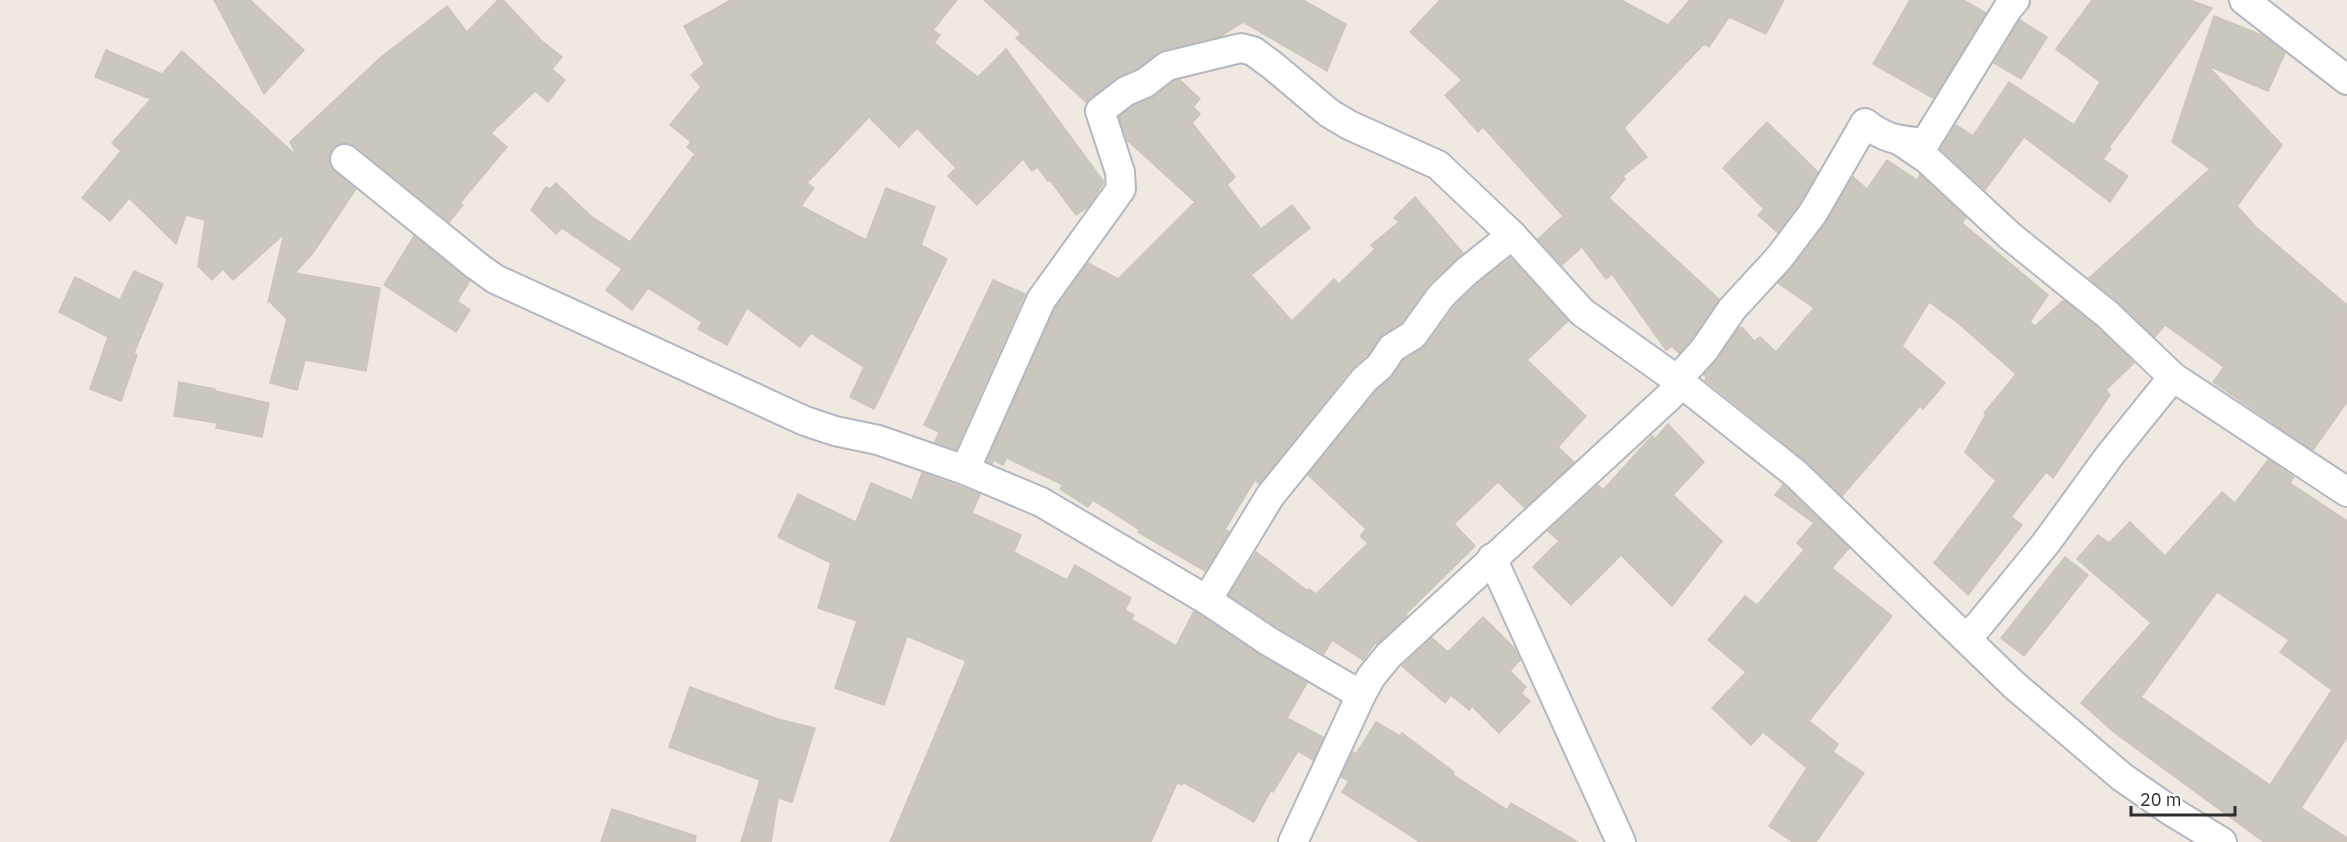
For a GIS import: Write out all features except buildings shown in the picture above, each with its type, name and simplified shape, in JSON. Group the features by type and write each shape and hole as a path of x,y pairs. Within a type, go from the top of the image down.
{"street":[{"path":"1293,842 1361,695 1371,677 1388,656 1673,393 1685,371 1704,350 1732,309 1779,258 1813,213 1865,123 1880,135 1925,143 2015,0"},
{"path":"2244,0 2347,80"},
{"path":"965,470 1041,300 1121,189 1120,172 1100,111 1126,91 1144,83 1167,66 1241,48 1253,51 1329,113 1349,125 1438,165 1512,235 1582,312 1680,382 1796,474 2014,685 2122,777 2171,811 2222,842"},
{"path":"1898,140 1927,159 2010,236 2107,314 2173,377 2347,492"},
{"path":"345,159 495,279 805,421 878,440 965,470 1041,502 1207,600 1268,641 1361,695"},
{"path":"1207,600 1270,496 1364,380 1380,366 1392,348 1413,335 1441,297 1467,271 1512,235"},
{"path":"1965,638 1979,625 2046,543 2110,455 2173,377"},
{"path":"1492,558 1621,842"}]}
